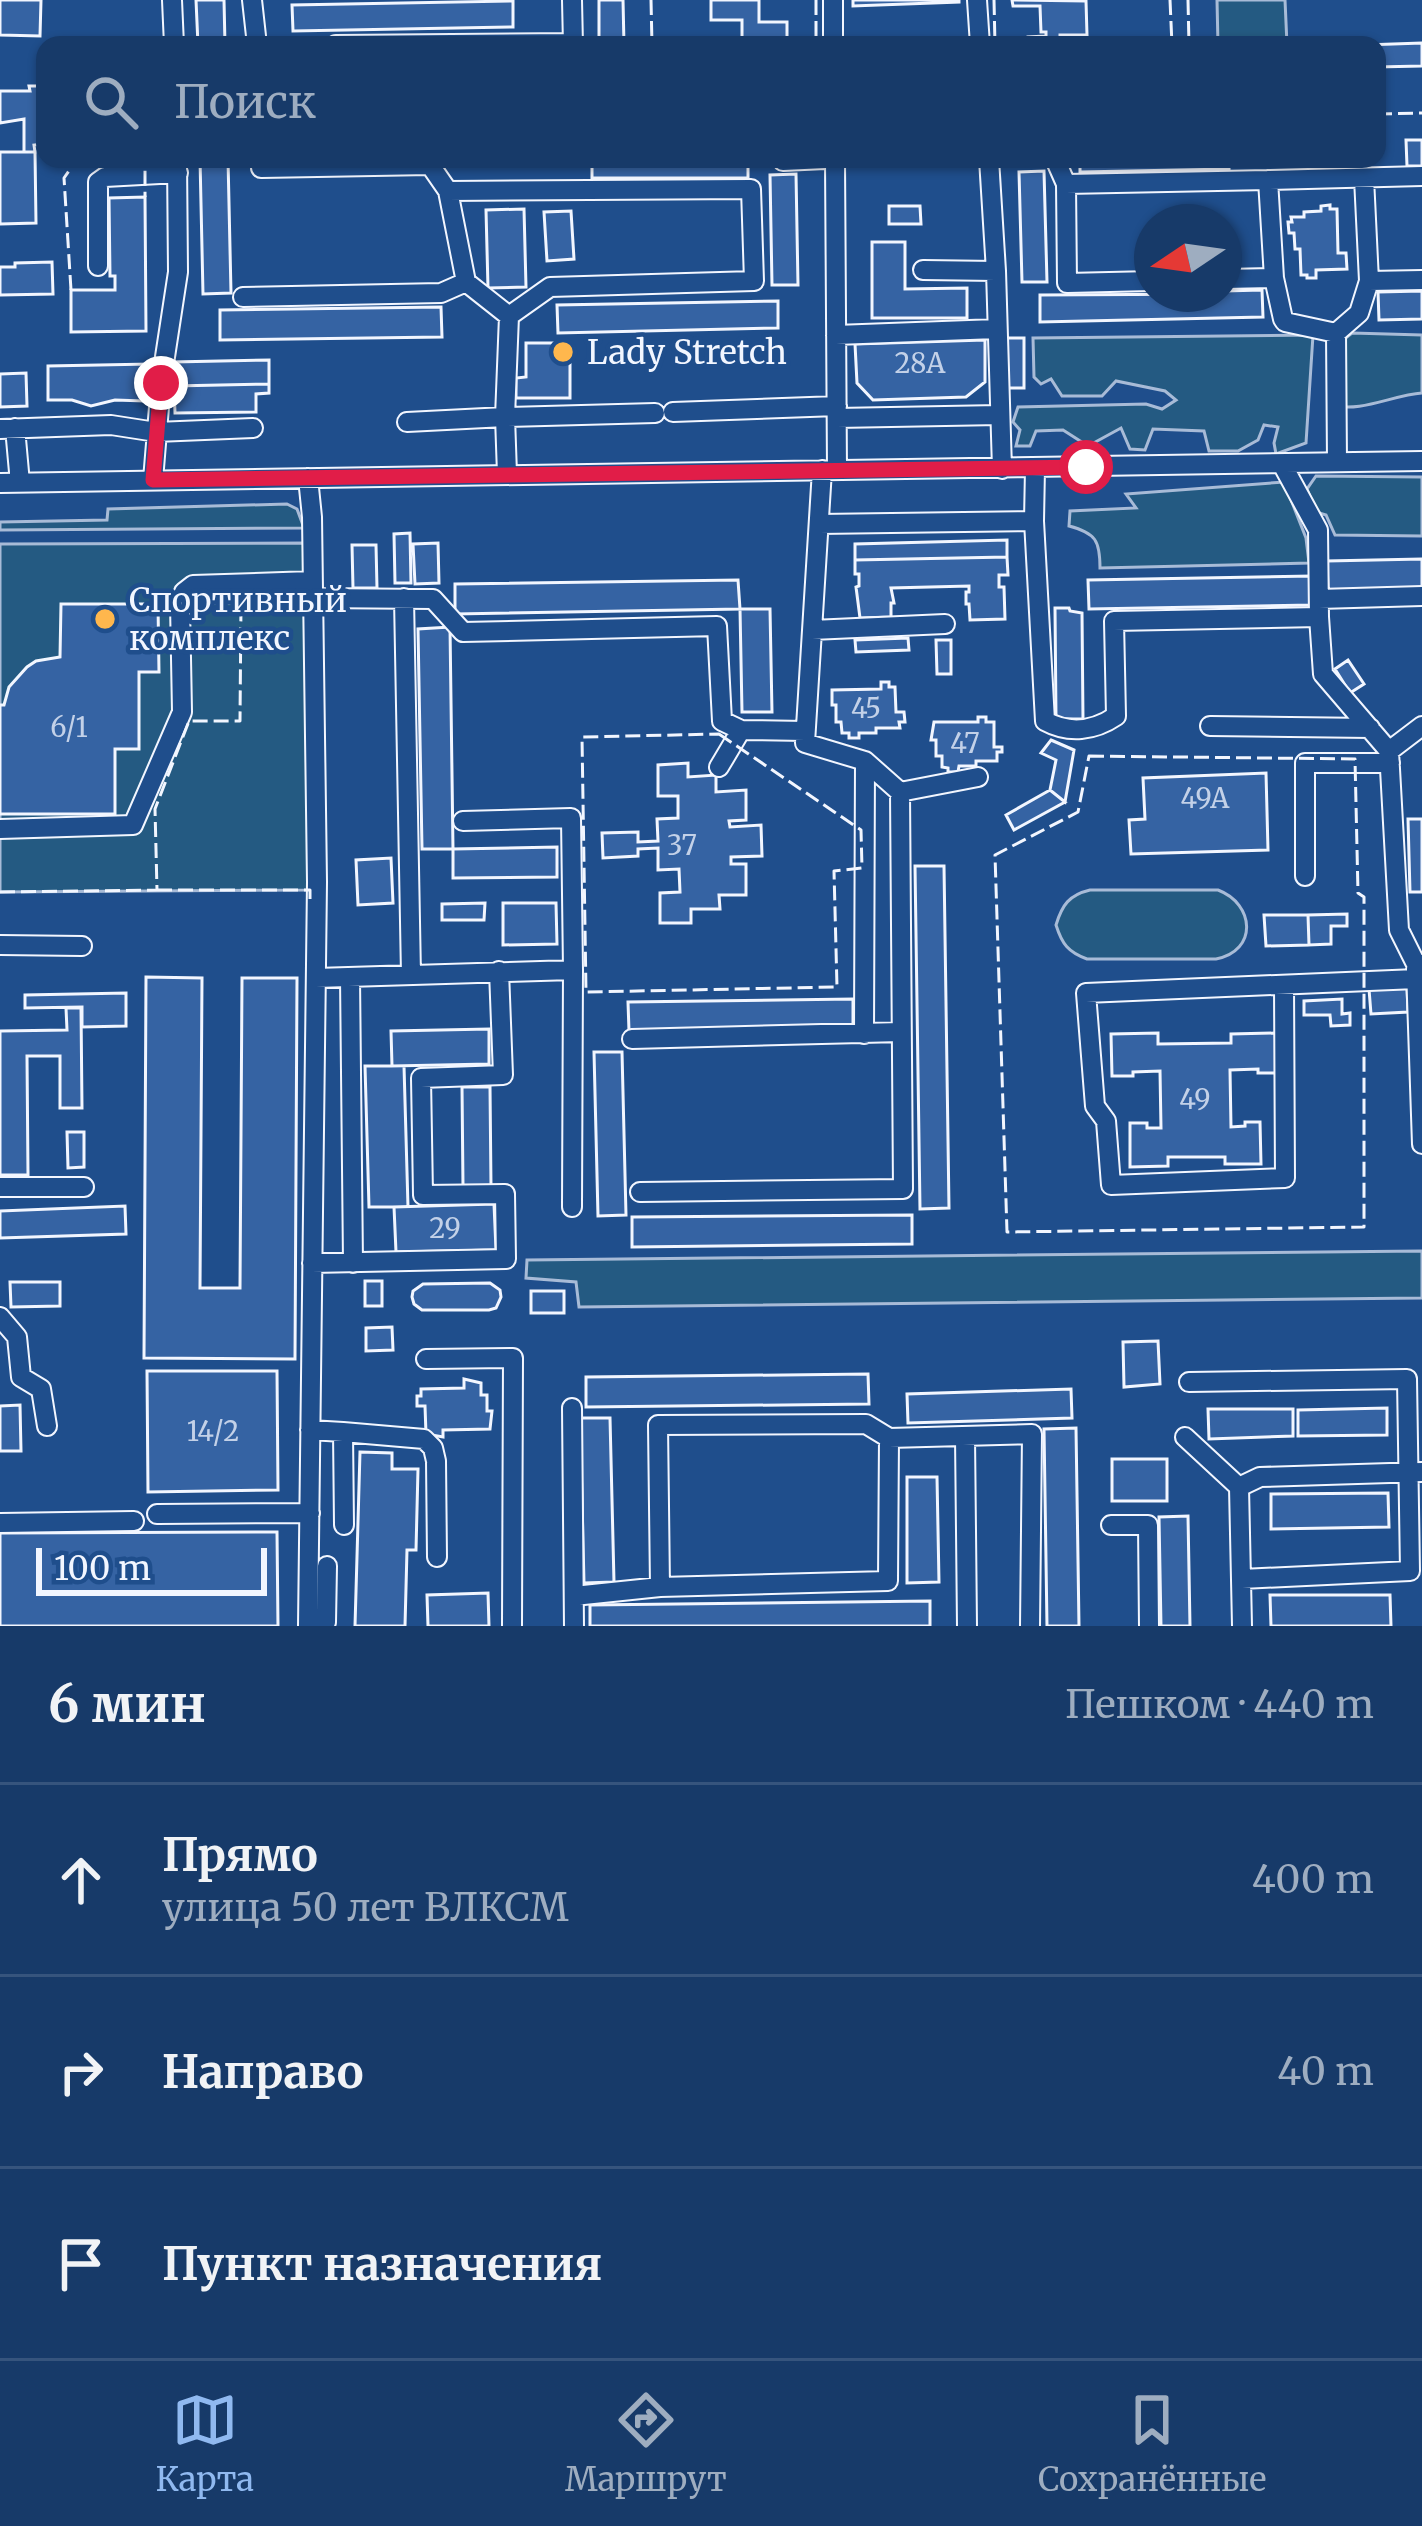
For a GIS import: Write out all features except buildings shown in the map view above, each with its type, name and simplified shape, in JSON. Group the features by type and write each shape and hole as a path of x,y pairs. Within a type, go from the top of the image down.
{"street":[{"path":"172,0 174,36"},
{"path":"252,0 256,36"},
{"path":"572,0 573,36"},
{"path":"833,0 833,36"},
{"path":"977,0 979,36"},
{"path":"98,266 98,182 164,168"},
{"path":"153,480 178,272 177,168"},
{"path":"432,168 448,191 466,282 509,316"},
{"path":"640,1192 903,1189 900,792 866,761 805,743 819,524 837,412 835,168"},
{"path":"990,168 1002,469"},
{"path":"1059,168 1066,184 1067,283 1134,281"},
{"path":"1066,184 1422,176"},
{"path":"1337,462 1336,333 1359,313 1369,281 1364,178"},
{"path":"1268,180 1274,278 1285,322 1336,333"},
{"path":"448,191 752,189 754,280 550,287 509,316"},
{"path":"923,270 996,271"},
{"path":"1242,279 1274,278"},
{"path":"1369,281 1422,280"},
{"path":"243,297 441,293 466,282"},
{"path":"507,474 509,316"},
{"path":"836,335 996,328"},
{"path":"407,422 664,413 1000,415"},
{"path":"253,428 156,432 111,425 8,428 10,483 1422,461"},
{"path":"1282,464 1318,530 1323,674 1390,757 1399,931 1418,969 1422,1144"},
{"path":"1035,468 1046,721 1060,729 1099,728 1116,716 1114,621 1319,608 1422,596"},
{"path":"308,478 316,979 308,1626"},
{"path":"819,524 1034,521"},
{"path":"0,829 134,825 182,712 180,604 184,592 194,585 433,599 463,632 717,626 722,721 741,730 806,731"},
{"path":"404,598 411,975"},
{"path":"812,630 945,624"},
{"path":"1210,726 1370,728"},
{"path":"1305,876 1305,763 1390,757 1422,726"},
{"path":"719,767 741,730"},
{"path":"864,1034 866,761"},
{"path":"900,792 978,777"},
{"path":"463,821 571,818 572,1207"},
{"path":"0,945 82,946"},
{"path":"1284,985 1285,1178 1111,1185 1106,1121 1095,1106 1086,993 1284,985 1418,969"},
{"path":"316,979 573,970"},
{"path":"312,1263 506,1258 505,1194 422,1195 421,1078 503,1075 499,971"},
{"path":"350,977 353,1262"},
{"path":"632,1039 901,1032"},
{"path":"0,1187 84,1186"},
{"path":"0,1317 17,1336 21,1377 41,1389 47,1426"},
{"path":"425,1359 513,1358 512,1626"},
{"path":"1189,1382 1415,1379 1410,1570 1242,1579"},
{"path":"572,1408 574,1626"},
{"path":"660,1587 658,1425 866,1424 889,1438 1032,1434 1030,1626"},
{"path":"310,1430 424,1439 436,1461 437,1557"},
{"path":"343,1432 344,1525"},
{"path":"965,1436 968,1626"},
{"path":"1185,1437 1239,1486 1242,1626"},
{"path":"574,1595 660,1587 888,1581 889,1438"},
{"path":"1239,1486 1260,1477 1416,1472"},
{"path":"157,1514 310,1513"},
{"path":"0,1523 134,1521"},
{"path":"1111,1525 1148,1525 1149,1626"},
{"path":"322,1626 326,1622 327,1565"}],"shaded area":[{"path":"1217,0 1285,0 1287,36 1218,36"},
{"path":"1352,333 1422,335 1422,393 1354,407 1332,405 1338,344"},
{"path":"1313,335 1306,443 1276,454 1278,427 1264,425 1258,440 1238,451 1209,451 1204,431 1153,429 1145,450 1130,449 1121,428 1088,446 1063,430 1036,431 1030,446 1016,446 1020,430 1013,422 1018,407 1146,404 1162,409 1176,400 1165,391 1116,381 1102,396 1062,396 1051,379 1041,384 1034,377 1033,338"},
{"path":"1316,476 1422,477 1422,536 1335,535 1326,515 1316,512 1307,489"},
{"path":"1284,482 1306,538 1309,563 1100,568 1095,540 1069,526 1070,511 1136,508 1126,494"},
{"path":"287,504 297,509 304,528 0,530 0,522 107,520 108,509"},
{"path":"308,543 310,890 0,892 0,544"},
{"path":"1090,890 1218,890 1245,916 1245,937 1230,954 1216,959 1087,959 1067,947 1056,925 1067,902"},
{"path":"1422,1251 1422,1298 579,1307 576,1282 526,1278 527,1260"}],"fence":[{"path":"651,0 652,36"},
{"path":"816,0 816,36"},
{"path":"994,0 995,36"},
{"path":"1170,0 1172,36"},
{"path":"1188,0 1189,36"},
{"path":"1386,114 1422,113"},
{"path":"71,168 64,178 71,290"},
{"path":"145,168 145,197"},
{"path":"0,892 157,890 155,809 189,721 240,721 241,603 158,604"},
{"path":"719,734 861,830 862,868 834,871 837,987 586,992 582,737 719,734"},
{"path":"1089,756 1355,759 1358,893 1364,897 1364,1227 1007,1232 995,855 1078,812 1089,756"},
{"path":"157,890 310,890 310,899"}],"place":[{"name":"Lady Stretch","path":"563,352"},
{"name":"Спортивный комплекс","path":"105,619"}],"route":[{"path":"161,383 153,480 1086,467"}]}
